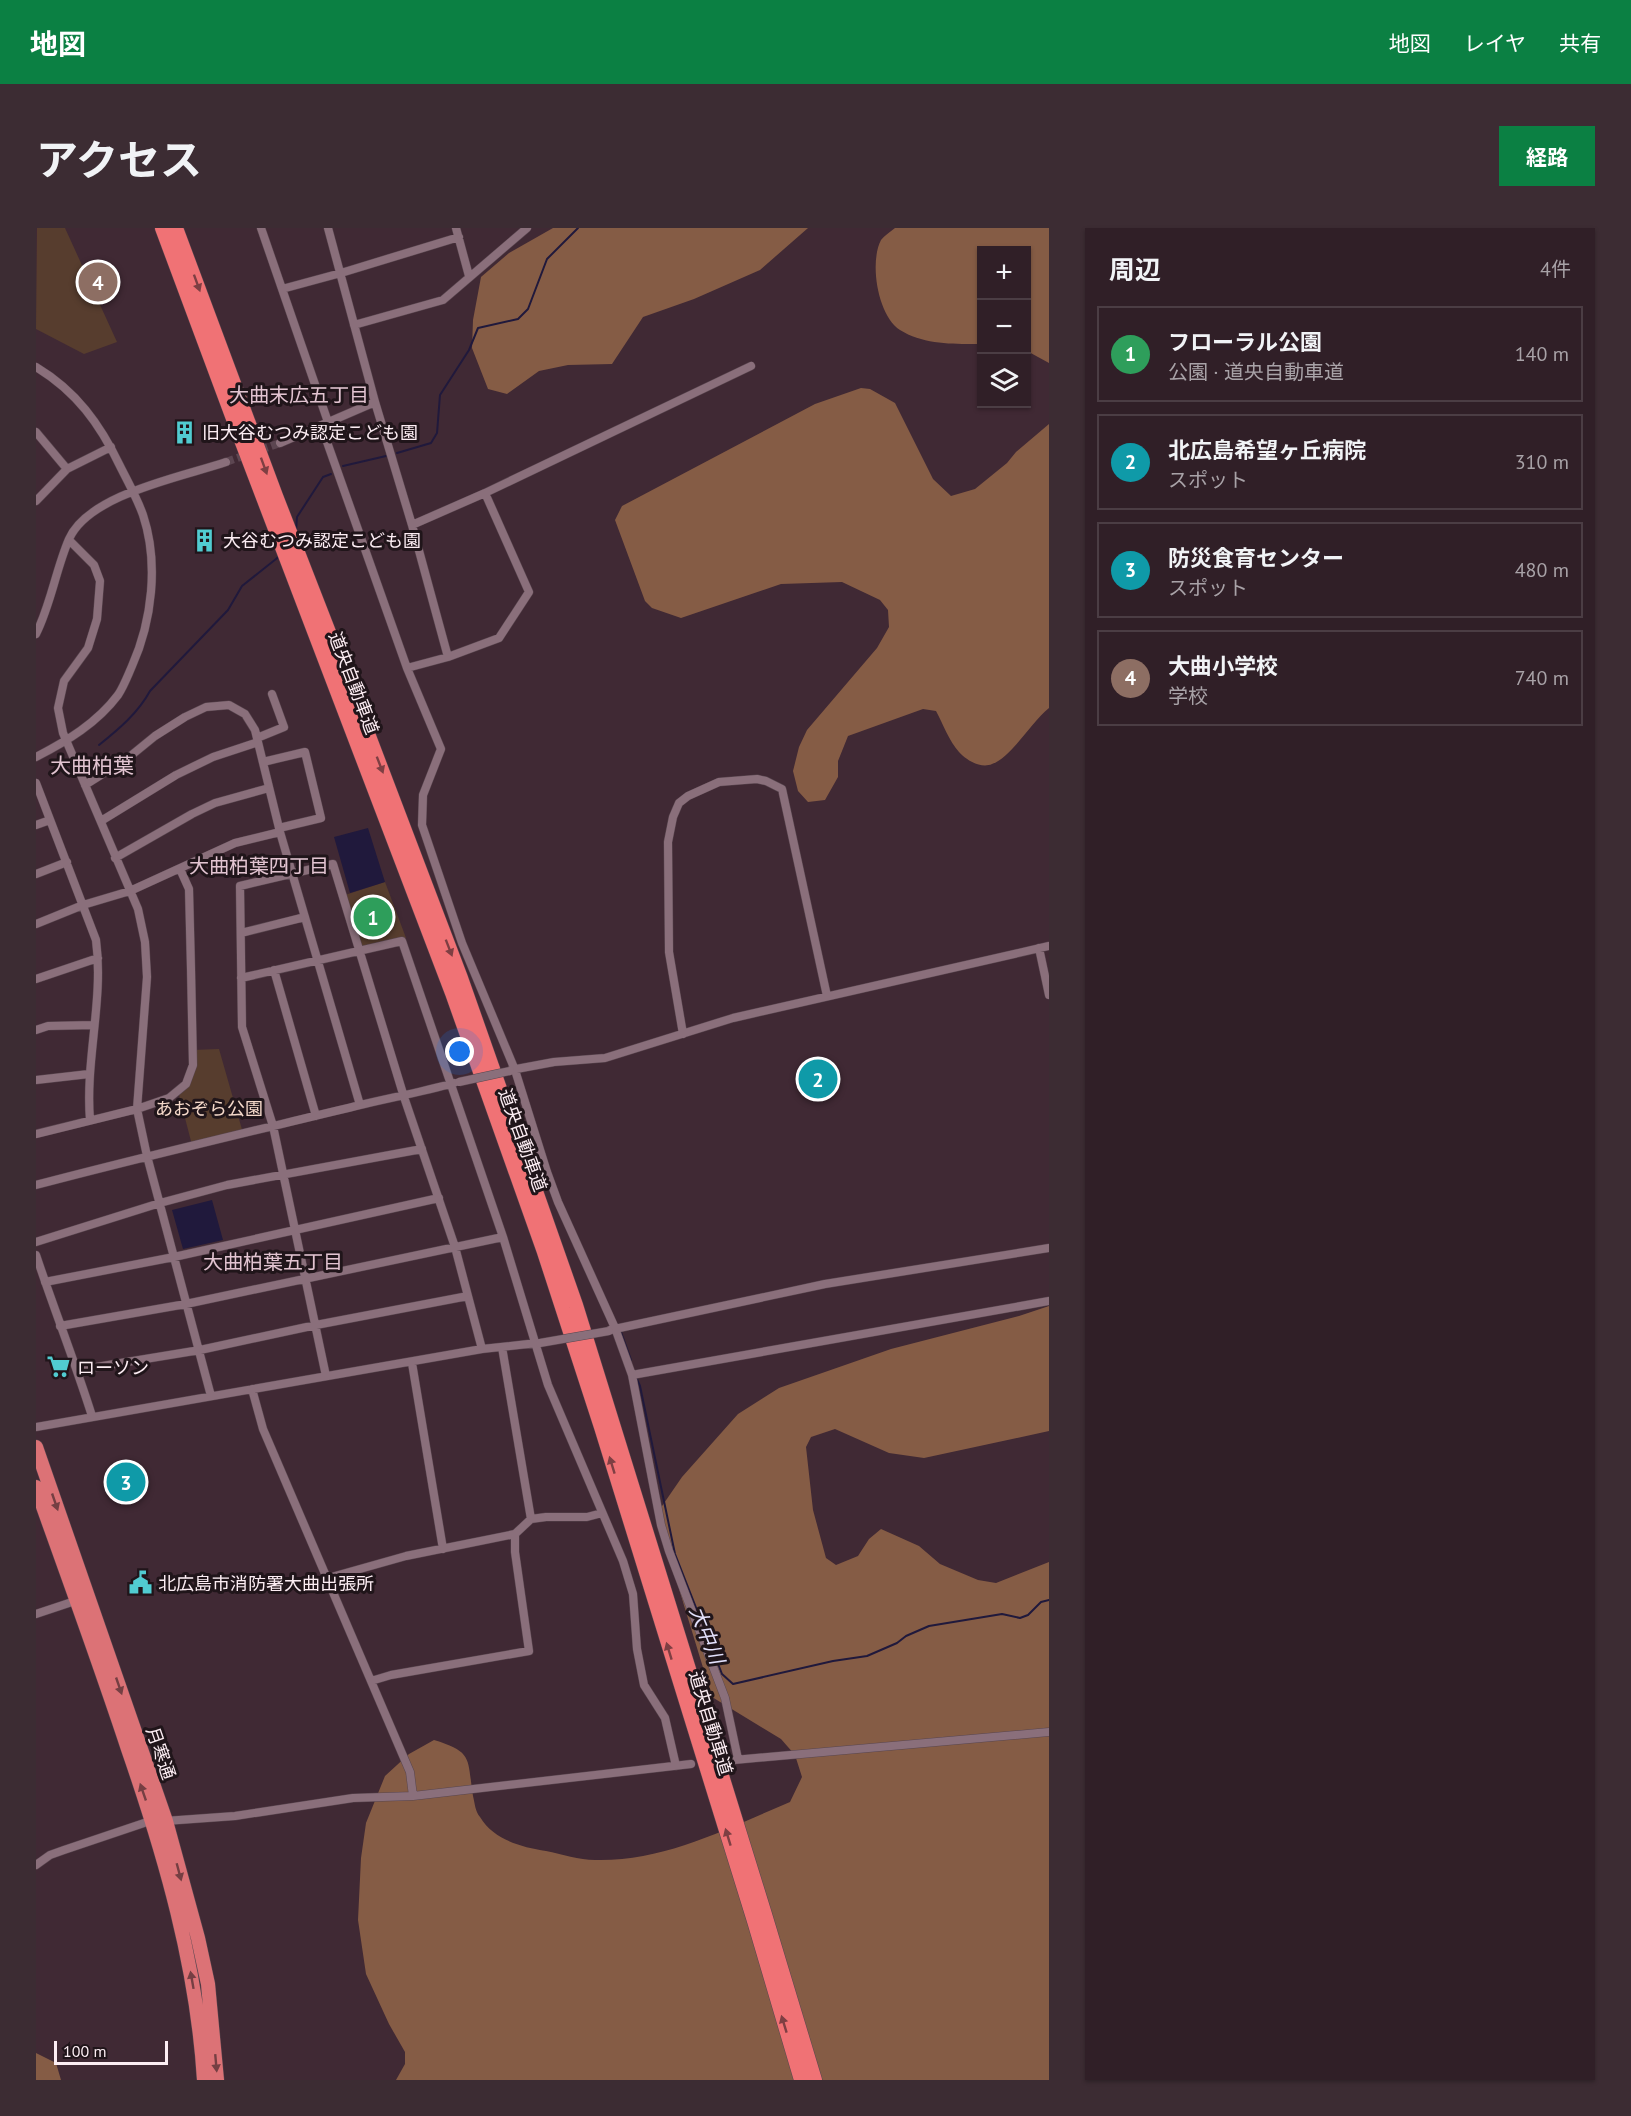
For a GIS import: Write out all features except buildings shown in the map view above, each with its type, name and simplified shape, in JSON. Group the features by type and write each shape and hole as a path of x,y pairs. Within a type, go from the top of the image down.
{"highway":[{"name":"道央自動車道","path":"162,228 452,993 544,1252 601,1426 751,1910 801,2080"},
{"name":"道央自動車道","path":"176,228 460,978 564,1271 761,1900 814,2080"},
{"name":"月寒通","path":"36,1447 82,1598 198,1938 208,1984 218,2080"},
{"name":"月寒通","path":"36,1487 82,1598"},
{"name":"月寒通","path":"159,1821 185,1937 195,1998 204,2080"}],"street":[{"path":"261,228 407,668 441,749 423,795 422,825 462,943 512,1070 558,1202 632,1375 669,1551 725,1698 738,1759"},
{"path":"328,228 448,657"},
{"path":"456,228 469,276"},
{"path":"354,325 443,300 527,228"},
{"path":"282,289 459,237"},
{"path":"412,525 485,493 751,366"},
{"path":"36,368 62,386 95,420 111,447 144,516 150,552 152,588 146,627 119,694 98,717 66,741 36,757"},
{"path":"280,443 375,402"},
{"path":"36,432 67,469"},
{"path":"36,500 67,469 111,447"},
{"path":"36,634 69,540 84,519 102,505 133,492 226,462"},
{"path":"407,668 448,657 499,639 529,591 485,493"},
{"path":"69,540 94,565 100,581 97,619 88,648 64,681 58,708 66,741 138,909 145,942 147,977 137,1109 147,1156 211,1396"},
{"path":"101,820 176,775 284,727 272,694"},
{"path":"85,785 128,758 155,736 206,707 229,705 245,714 258,740 292,873 360,1105"},
{"path":"36,924 83,905 130,891 236,843 321,818 305,752 263,762"},
{"path":"683,1034 669,952 668,842 673,817 679,803 688,796 719,782 757,779 782,789 826,996"},
{"path":"36,783 96,940 100,967 89,1074 90,1120"},
{"path":"115,858 214,803 270,788"},
{"path":"36,825 50,820"},
{"path":"36,874 67,862"},
{"path":"326,1376 273,1126 242,1027 240,886 333,864 404,1097 455,1247 482,1349"},
{"path":"36,1134 137,1109 169,1098 186,1084 193,1065 189,888 180,869"},
{"path":"241,933 305,917"},
{"path":"241,978 402,941 454,1083 537,1343 548,1385 623,1561 633,1594 637,1649 644,1685 664,1718 676,1766"},
{"path":"36,1185 147,1156 512,1070 554,1062 604,1058 733,1018 1049,946"},
{"path":"1040,948 1049,995"},
{"path":"36,979 98,958"},
{"path":"274,970 316,1116"},
{"path":"36,1030 48,1026 94,1025"},
{"path":"36,1080 89,1074"},
{"path":"36,1242 160,1203 227,1185 422,1149"},
{"path":"45,1282 174,1257 439,1198"},
{"path":"60,1326 186,1304 503,1237"},
{"path":"36,1427 482,1349 537,1343 825,1284 1049,1248"},
{"path":"36,1255 60,1326 78,1370 92,1416"},
{"path":"78,1370 200,1350 468,1296"},
{"path":"632,1375 1049,1301"},
{"path":"502,1347 531,1519"},
{"path":"412,1363 443,1549"},
{"path":"252,1389 262,1429 410,1772 413,1796"},
{"path":"328,1578 406,1556 516,1534 531,1519 587,1517 602,1513"},
{"path":"371,1681 391,1675 530,1651 515,1552 516,1534"},
{"path":"36,1614 82,1598"},
{"path":"723,1761 1049,1732"},
{"path":"36,1865 50,1855 159,1821 235,1816 353,1798 413,1796 692,1764"}],"green space":[{"path":"37,228 65,228 117,342 84,354 36,329"},
{"path":"385,882 406,938 402,941 359,950 342,896"},
{"name":"あおぞら公園","path":"219,1049 243,1133 192,1145 178,1091 186,1084 193,1050"}],"shaded area":[{"path":"553,228 808,228 760,270 694,299 643,317 612,364 568,365 539,371 507,394 488,389 472,348 473,320 481,277 509,253"},
{"path":"895,228 1049,228 1049,363 1031,353 1031,246 977,246 977,344 950,344 919,339 900,330 892,323 881,301 876,275 877,250 885,236"},
{"path":"861,388 870,389 895,403 933,479 951,496 975,489 1049,424 1049,708 1007,754 988,765 974,763 955,748 936,711 923,709 848,736 838,761 838,777 825,800 808,802 798,791 793,771 799,747 807,730 877,648 889,627 888,610 880,600 842,582 781,584 681,618 652,608 645,601 615,520 622,506 815,404"},
{"path":"368,828 385,882 350,893 334,837"},
{"path":"212,1200 223,1240 183,1249 172,1210"},
{"path":"1049,1306 1049,1431 924,1458 889,1453 835,1429 811,1437 806,1447 813,1510 826,1558 836,1565 858,1556 869,1539 881,1529 919,1546 940,1564 978,1580 996,1583 1049,1562 1049,2080 396,2080 405,2064 405,2052 366,1974 358,1920 361,1858 366,1823 385,1776 409,1754 434,1740 447,1744 462,1753 466,1759 478,1815 500,1837 518,1845 589,1860 621,1859 671,1849 695,1842 790,1802 802,1777 795,1755 781,1739 712,1697 665,1543 660,1509 682,1477 738,1414 779,1388 891,1349"},
{"path":"36,2053 56,2063 61,2080 36,2080"}],"waterway":[{"path":"397,453 431,443 437,433 440,395 469,350 478,328 518,319 528,309 547,259 578,228"},
{"path":"343,466 386,456"},
{"path":"296,531 297,517 323,477 331,474"},
{"path":"99,745 128,720 150,691 228,610 242,586 281,555"},
{"name":"大中川","path":"621,1332 631,1360"},
{"name":"大中川","path":"636,1377 640,1386 675,1554 722,1674 733,1684 833,1661 867,1656 929,1626 1002,1614 1020,1618 1028,1615 1041,1602 1049,1600"}],"tunnel":[{"path":"226,462 280,443"}],"place":[{"name":"大曲小学校","path":"98,282"},
{"name":"旧大谷むつみ認定こども園","path":"184,432"},
{"name":"大谷むつみ認定こども園","path":"205,540"},
{"name":"フローラル公園","path":"373,917"},
{"name":"北広島希望ヶ丘病院","path":"818,1079"},
{"name":"ローソン","path":"59,1367"},
{"name":"防災食育センター","path":"126,1482"},
{"name":"北広島市消防署大曲出張所","path":"140,1583"}],"district":[{"name":"大曲末広五丁目","path":"299,395"},
{"name":"大曲柏葉","path":"92,765"},
{"name":"大曲柏葉四丁目","path":"259,866"},
{"name":"大曲柏葉五丁目","path":"273,1262"}]}
